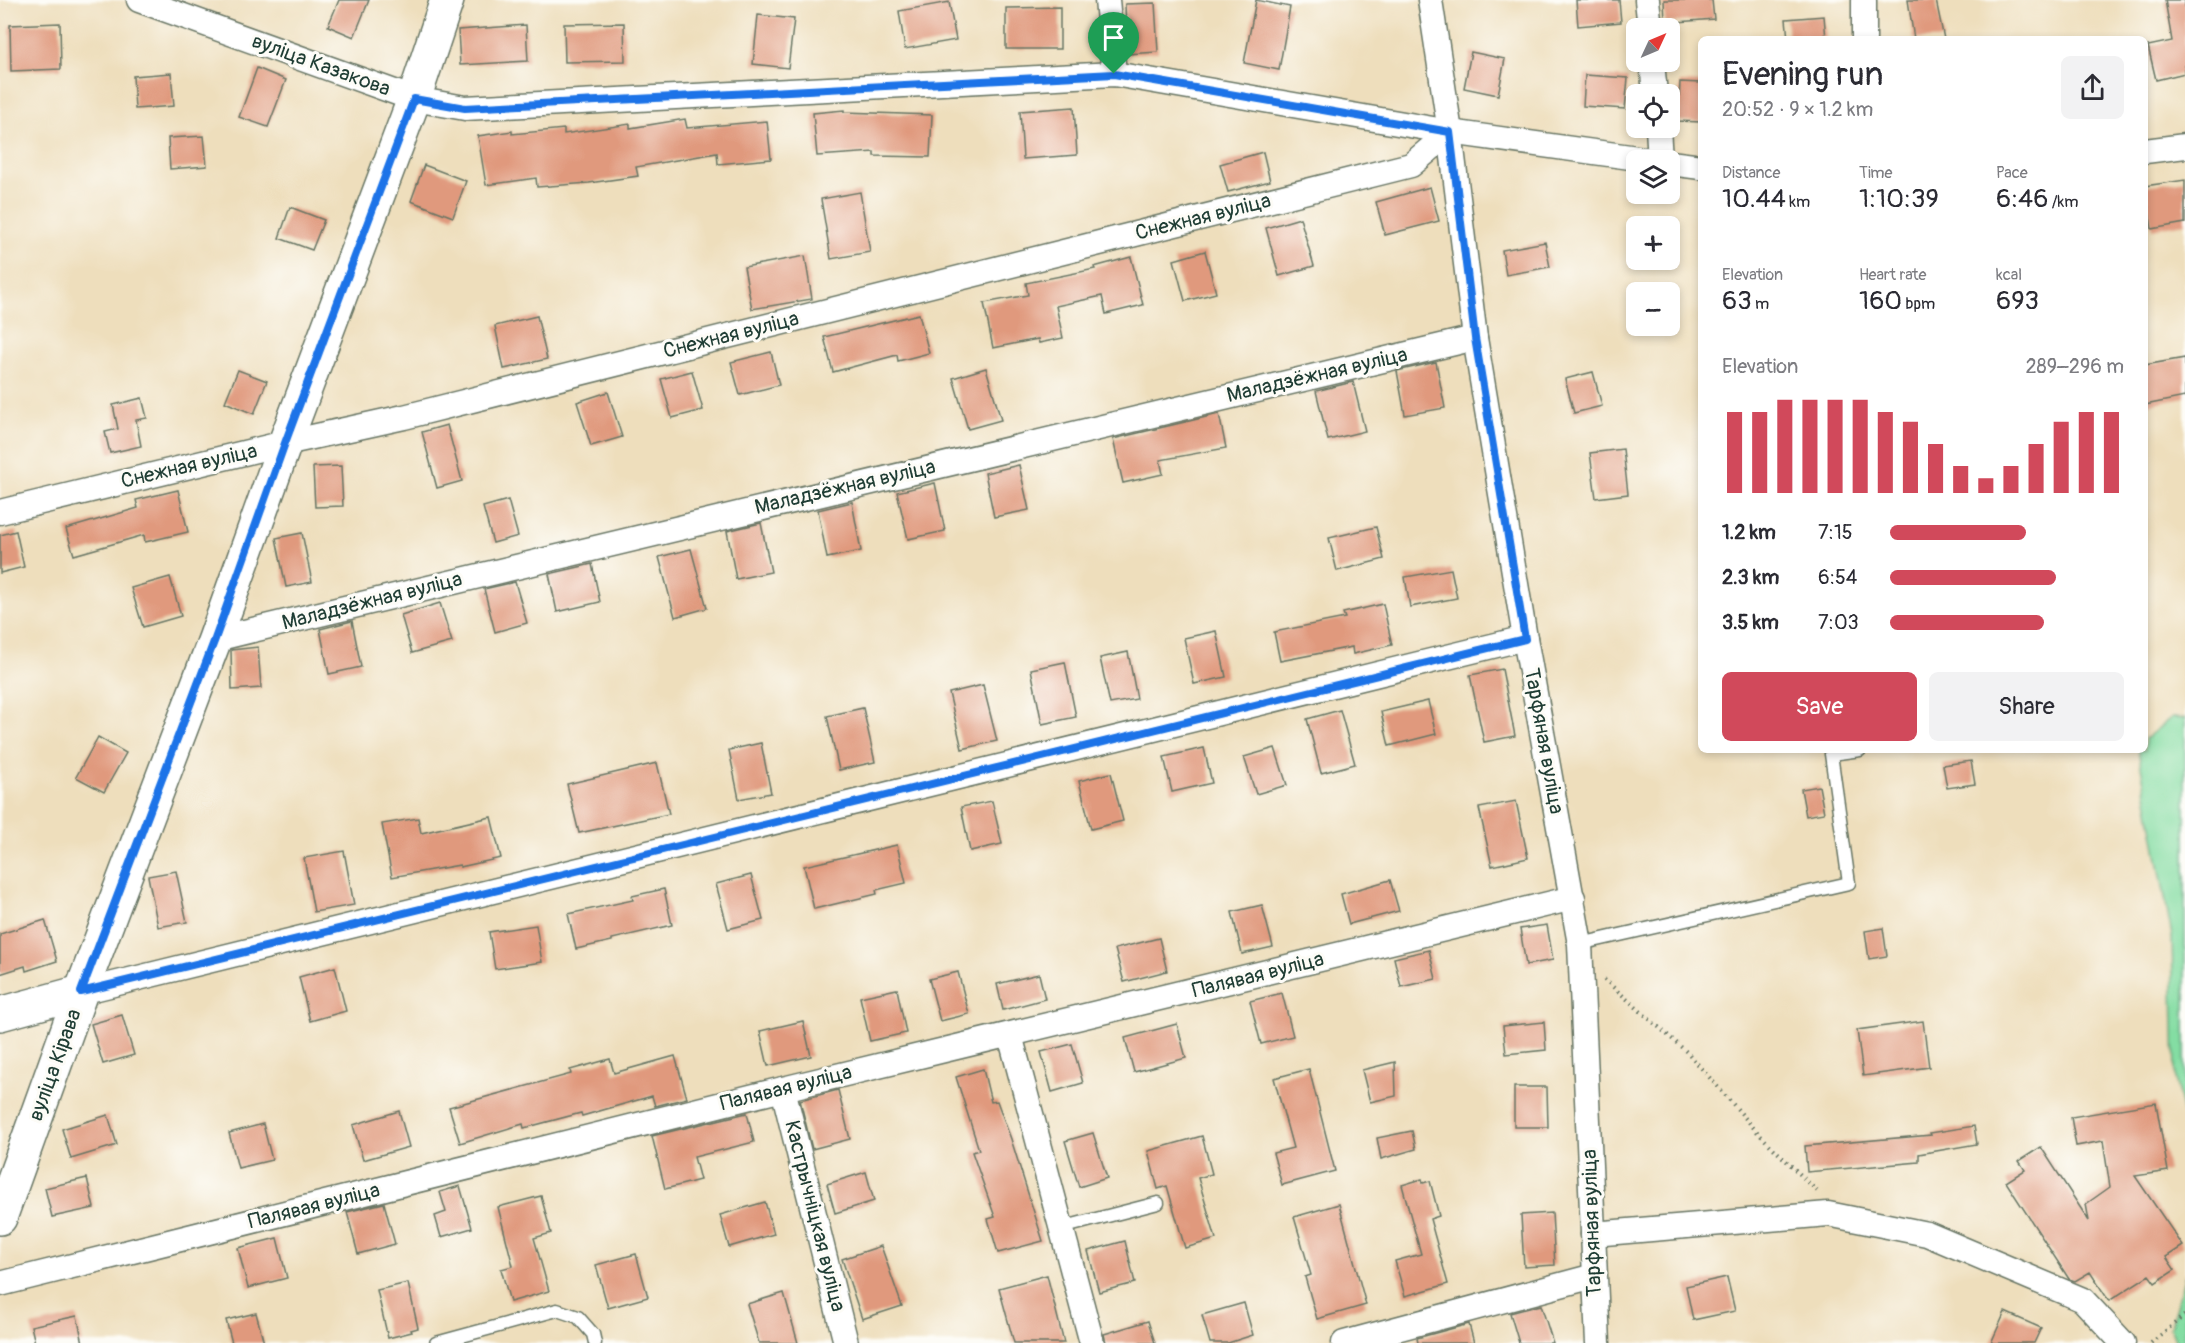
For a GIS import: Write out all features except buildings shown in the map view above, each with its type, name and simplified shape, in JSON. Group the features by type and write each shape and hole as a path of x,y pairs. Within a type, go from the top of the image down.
{"main road":[{"name":"вуліца Кірава","path":"0,1218 81,992 215,639 285,443 414,99 447,0"},
{"path":"0,1014 81,992"}],"street":[{"name":"вуліца Казакова","path":"139,0 414,99 465,108 1114,74 1450,132 1626,156"},
{"path":"1107,0 1114,74"},
{"name":"Тарфяная вуліца","path":"1430,0 1450,132 1475,338 1525,639 1573,898 1580,952 1598,1343"},
{"path":"1647,0 1649,18"},
{"path":"1864,0 1864,36"},
{"name":"Снежная вуліца","path":"0,512 427,411 1411,165 1450,132"},
{"path":"2148,151 2185,146"},
{"path":"1680,164 1698,167"},
{"name":"Маладзёжная вуліца","path":"215,639 1475,338"},
{"path":"81,992 1525,639"},
{"name":"Палявая вуліца","path":"0,1284 783,1089 1573,898"},
{"path":"1010,1035 1092,1343"},
{"name":"Кастрычніцкая вуліца","path":"783,1089 846,1343"},
{"path":"1593,1234 1828,1214 1927,1234 2083,1300 2123,1343"},
{"path":"1344,1343 1594,1276"}],"lane":[{"path":"1580,952 1849,883 1831,754 1838,753"},
{"path":"1061,1228 1158,1203"},
{"path":"436,1343 557,1310 578,1317 593,1334 595,1343"}],"path":[{"path":"1580,952 1688,1053 1760,1135 1843,1217"},
{"path":"2151,1343 2185,1315"}],"green space":[{"path":"2172,717 2185,718 2185,1122 2175,1078 2172,936 2139,753 2148,753 2148,737"},
{"path":"2185,1275 2185,1343 2177,1343 2170,1327"}],"route":[{"path":"1114,74 1450,132 1475,338 1525,639 81,992 215,639 285,443 414,99 465,108 1114,74"}]}
